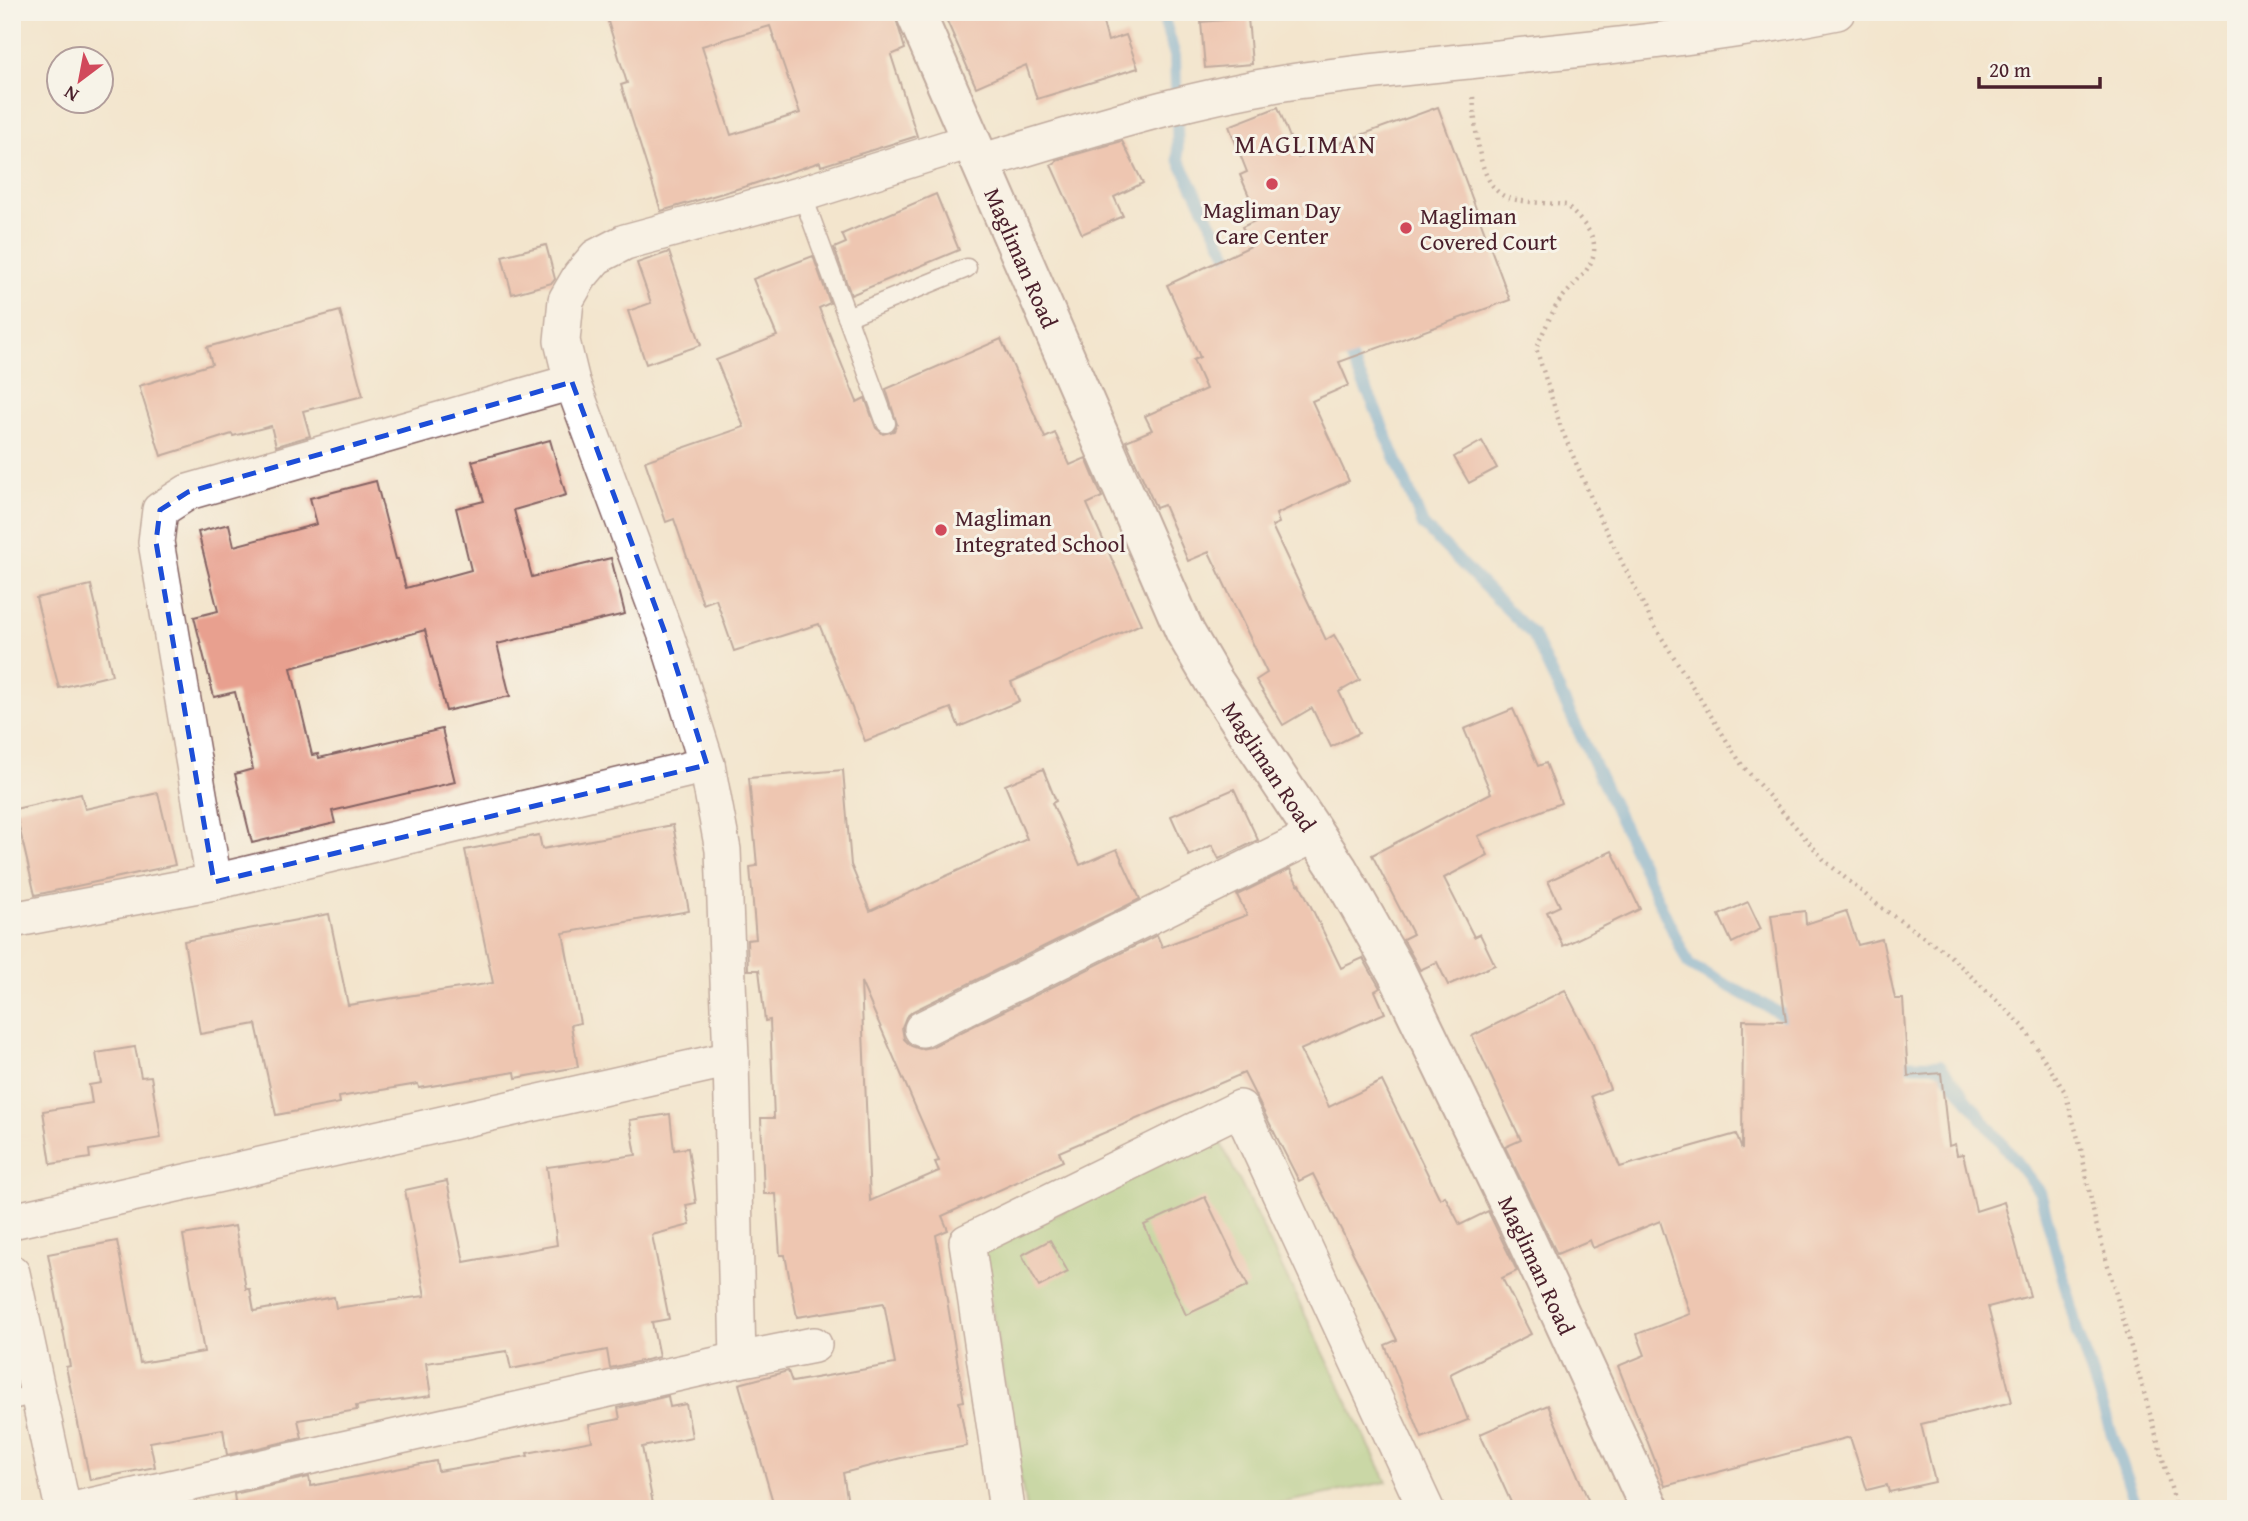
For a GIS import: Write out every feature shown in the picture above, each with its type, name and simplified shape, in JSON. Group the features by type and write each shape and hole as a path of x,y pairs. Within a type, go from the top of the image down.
{"street":[{"name":"Magliman Road","path":"915,12 1185,632 1213,680 1316,834 1396,973 1524,1235 1650,1509"},
{"path":"738,1360 723,849 707,765 667,638 572,382 562,341 566,300 580,276 596,257 625,242 802,194 1206,97 1296,81 1714,33 1837,12"},
{"path":"214,883 156,542 160,510 188,492 572,382"},
{"path":"12,920 214,883 707,765"},
{"path":"922,1028 1316,834"},
{"path":"12,1221 731,1059"},
{"path":"1007,1509 967,1242 1240,1108 1426,1509"},
{"path":"12,1273 25,1397 63,1509"},
{"path":"77,1509 814,1345"}],"lane":[{"path":"802,194 886,423"},
{"path":"847,317 967,268"}],"path":[{"path":"1469,61 1478,151 1491,186 1509,199 1566,205 1586,227 1594,245 1590,263 1556,306 1536,348 1561,428 1604,526 1653,624 1742,765 1825,861 1879,906 1947,953 2023,1026 2065,1092 2081,1149 2095,1220 2177,1509"}],"highlighted area":[{"path":"572,382 667,638 707,765 214,882 156,542 160,510 188,492"}],"green space":[{"path":"1217,1135 1387,1482 1251,1509 1026,1509 982,1251"}],"building":[{"path":"605,12 894,12 905,49 891,55 917,136 821,166 820,162 661,211 621,85 627,83","holes":["770,26 800,113 731,135 702,46"]},
{"path":"943,12 1100,12 1108,41 1126,35 1138,68 1037,99 1026,65 976,87"},
{"path":"1248,18 1252,64 1205,68 1201,22"},
{"path":"1278,107 1298,158 1438,107 1510,300 1339,362 1349,385 1312,401 1349,481 1276,514 1279,523 1272,526 1326,640 1334,635 1360,680 1339,692 1359,733 1331,747 1312,708 1283,725 1256,680 1267,673 1209,552 1188,561 1164,505 1156,508 1126,441 1152,430 1145,416 1206,389 1193,360 1200,357 1167,285 1251,246 1242,227 1259,219 1240,175 1247,172 1229,126"},
{"path":"1122,141 1143,183 1114,197 1123,216 1082,234 1051,165 1056,160"},
{"path":"936,194 959,250 851,295 834,248 846,243 842,234"},
{"path":"546,245 555,279 552,283 512,294 502,256"},
{"path":"669,252 701,345 646,364 628,311 651,303 637,263"},
{"path":"813,256 830,303 819,308 857,402 865,398 876,428 883,434 894,431 897,424 886,389 1001,339 1045,438 1055,433 1070,465 1086,458 1102,497 1087,504 1141,624 1011,682 1019,701 959,727 951,708 865,741 819,624 734,651 716,599 703,604 674,519 666,522 645,461 744,427 716,360 777,336 753,279"},
{"path":"340,311 363,396 303,411 310,436 276,446 271,426 233,436 232,434 161,456 139,386 212,364 207,347"},
{"path":"550,440 566,495 514,510 532,577 611,558 625,614 497,644 510,696 446,711 425,630 291,668 312,755 318,754 319,758 442,729 455,782 332,811 335,823 252,843 235,774 253,769 235,692 214,697 194,617 218,611 198,532 229,524 234,546 317,524 310,498 376,481 406,588 471,570 456,508 484,501 472,461"},
{"path":"1482,441 1497,468 1469,483 1454,457"},
{"path":"91,585 112,675 59,688 36,598"},
{"path":"1513,709 1538,766 1546,763 1561,803 1478,836 1488,855 1444,878 1474,937 1480,934 1495,965 1448,985 1437,962 1420,970 1403,939 1413,934 1372,855 1491,793 1464,729"},
{"path":"1043,769 1056,801 1052,803 1080,865 1117,849 1140,899 913,1011 906,1017 902,1027 904,1039 911,1046 920,1049 931,1047 1157,935 1162,947 1247,915 1237,895 1290,869 1341,968 1363,958 1380,988 1375,991 1385,1013 1300,1050 1329,1107 1382,1081 1440,1199 1445,1196 1460,1225 1488,1211 1517,1271 1502,1278 1531,1334 1450,1374 1468,1420 1422,1438 1385,1345 1397,1340 1313,1174 1299,1181 1244,1073 1059,1152 1063,1161 942,1216 948,1230 936,1235 964,1401 959,1402 967,1446 901,1458 843,1473 849,1509 775,1509 739,1384 788,1371 792,1382 895,1364 884,1303 797,1317 785,1255 780,1255 776,1194 764,1194 761,1118 774,1118 770,1020 765,1021 759,970 748,970 747,940 756,939 750,867 757,866 749,778 843,770 851,865 870,911 1027,839 1005,785","holes":["861,982 939,1161 935,1162 939,1171 870,1201"]},
{"path":"1234,789 1258,840 1219,859 1212,845 1189,856 1171,816"},
{"path":"158,793 175,865 35,895 15,809 81,794 85,809"},
{"path":"673,825 689,911 563,933 580,1023 571,1025 578,1067 516,1078 515,1072 419,1088 418,1084 339,1097 340,1103 276,1115 256,1024 200,1034 184,941 329,914 348,1005 493,983 465,850 539,835 542,849"},
{"path":"1612,851 1640,909 1563,946 1547,912 1560,906 1548,881"},
{"path":"1748,902 1761,929 1732,943 1719,915"},
{"path":"1805,911 1806,924 1846,911 1858,945 1882,939 1895,999 1903,999 1908,1076 1941,1073 1949,1146 1955,1144 1957,1155 1963,1154 1976,1211 2004,1202 2030,1296 1988,1307 2012,1402 1921,1424 1935,1482 1889,1492 1887,1485 1867,1490 1850,1437 1665,1486 1618,1366 1645,1355 1637,1334 1690,1314 1660,1221 1593,1248 1590,1240 1557,1254 1505,1147 1521,1140 1472,1036 1565,990 1592,1042 1610,1089 1591,1096 1620,1167 1736,1134 1742,1150 1743,1020 1786,1021 1771,915"},
{"path":"135,1047 141,1077 151,1076 161,1138 89,1150 90,1158 51,1164 43,1111 92,1103 89,1085 101,1083 96,1053"},
{"path":"670,1114 674,1150 688,1148 696,1203 686,1205 690,1225 652,1235 669,1319 652,1322 659,1357 610,1368 607,1350 511,1369 507,1351 426,1363 431,1396 356,1406 357,1410 298,1420 302,1438 227,1455 223,1429 150,1442 155,1467 90,1480 66,1367 70,1366 48,1254 117,1241 140,1363 204,1352 183,1235 235,1226 246,1289 250,1289 254,1311 334,1297 336,1308 425,1296 405,1190 447,1181 464,1262 557,1245 547,1167 636,1155 630,1120"},
{"path":"1205,1197 1248,1286 1186,1315 1144,1225"},
{"path":"1050,1240 1068,1272 1039,1287 1022,1255"},
{"path":"668,1396 670,1407 686,1404 692,1437 642,1447 654,1509 236,1509 234,1494 309,1477 311,1486 436,1461 438,1471 528,1456 527,1453 592,1441 589,1425 620,1419 618,1408"},
{"path":"1548,1405 1592,1509 1514,1509 1480,1434"}],"waterway":[{"path":"1162,12 1175,56 1178,158 1236,271"},
{"path":"1336,353 1349,355 1372,401 1423,525 1533,635 1689,965 1798,1023"},
{"path":"1891,1064 1940,1065 2040,1192 2078,1333 2137,1509"}],"place":[{"name":"Magliman Day Care Center","path":"1272,184"},
{"name":"Magliman Covered Court","path":"1406,228"},
{"name":"Magliman Integrated School","path":"941,530"}],"district":[{"name":"MAGLIMAN","path":"1306,143"}]}
